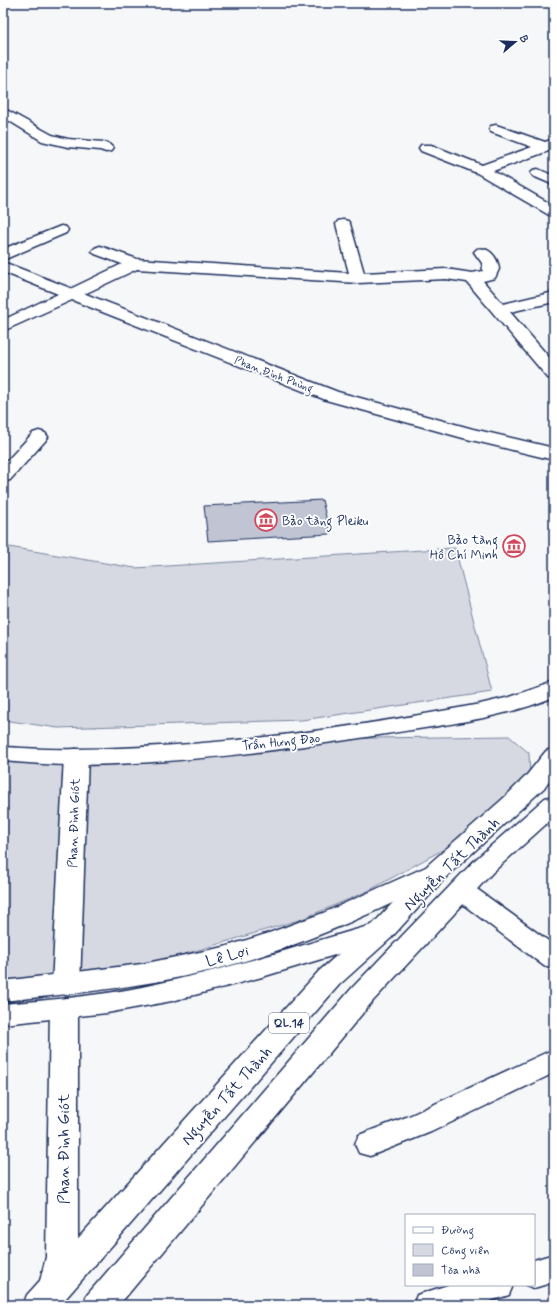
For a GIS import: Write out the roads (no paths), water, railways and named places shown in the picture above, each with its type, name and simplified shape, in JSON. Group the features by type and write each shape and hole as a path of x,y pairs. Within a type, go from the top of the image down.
{"street":[{"path":"3,112 47,138 64,142 103,146 106,148"},
{"path":"496,129 550,145"},
{"path":"482,170 550,145"},
{"path":"426,148 482,170 554,212"},
{"path":"538,173 554,182"},
{"path":"343,224 358,278"},
{"path":"3,255 61,230"},
{"path":"100,251 135,264 358,278 446,274 472,278 489,275 492,271 487,258 482,252"},
{"path":"3,326 135,264"},
{"name":"Phan Đình Phùng","path":"3,267 332,396 447,428 554,454"},
{"path":"472,278 554,374"},
{"path":"500,310 554,297"},
{"path":"3,476 39,437"},
{"name":"Trần Hưng Đạo","path":"3,754 76,757 176,751 306,739 485,710 538,696 554,689"},
{"name":"Nguyễn Tất Thành","path":"46,1297 329,978 382,931 438,870 515,802 535,782 554,756"},
{"name":"Phan Đình Giót","path":"46,1297 62,1257 65,997 76,757"},
{"name":"Nguyễn Tất Thành","path":"99,1305 362,995 484,866 554,804"},
{"name":"Lê Lợi","path":"3,991 65,997 225,957 308,929 397,891 438,870"},
{"path":"3,1014 65,997 140,998 189,987 382,931 452,900 554,959"},
{"path":"370,1144 420,1124 554,1060"},
{"path":"535,1274 554,1268"},
{"path":"429,1305 494,1286"}],"place":[{"name":"Bảo tàng Pleiku","path":"266,520"},
{"name":"Bảo tàng Hồ Chí Minh","path":"514,546"}]}
